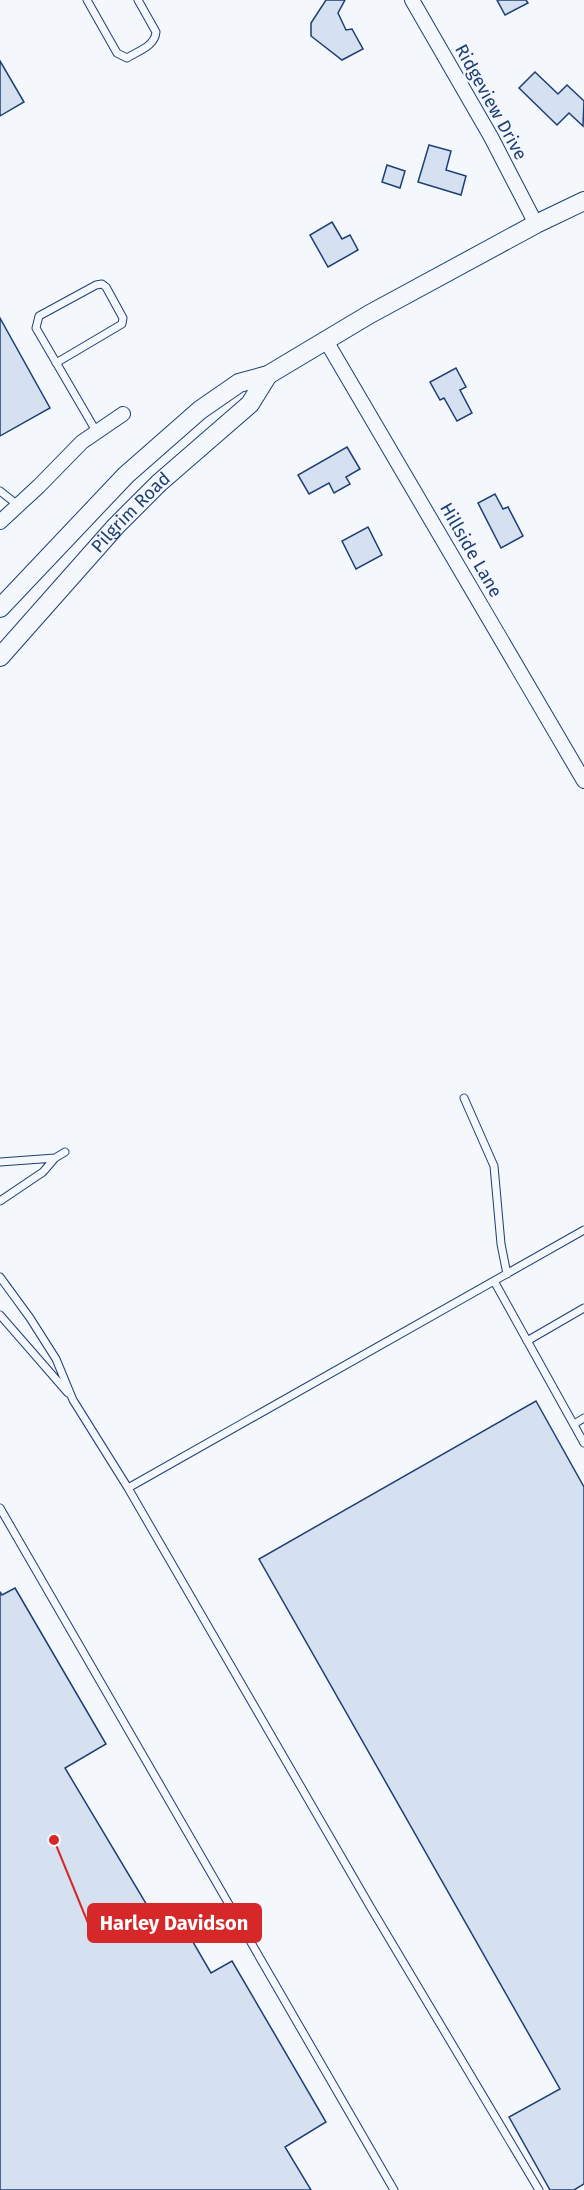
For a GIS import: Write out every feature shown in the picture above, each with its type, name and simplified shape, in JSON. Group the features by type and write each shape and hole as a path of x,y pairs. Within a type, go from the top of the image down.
{"street":[{"name":"Ridgeview Drive","path":"412,0 491,137 536,224"},
{"name":"Pilgrim Road","path":"0,608 126,475 183,425 239,383 268,375 325,339 536,224 584,201"},
{"name":"Hillside Lane","path":"325,339 442,535 584,781"},
{"name":"Pilgrim Road","path":"0,657 116,526 159,483 250,404 268,375"},
{"path":"0,522 19,506 82,442 123,414"}],"lane":[{"path":"87,0 117,53 127,58 152,44 156,38 156,32 138,0"},
{"path":"56,363 122,324 123,318 106,287 102,284 96,285 39,316 36,328 56,363 96,431"},
{"path":"0,491 19,506"},
{"path":"464,1098 494,1166 501,1244 507,1274"},
{"path":"0,1201 44,1172 55,1158 65,1152"},
{"path":"0,1162 55,1158"},
{"path":"128,1488 584,1230"},
{"path":"0,1277 56,1359 73,1400"},
{"path":"494,1281 584,1443"},
{"path":"527,1341 584,1308"},
{"path":"0,1315 73,1400 128,1488 371,1908 539,2190"},
{"path":"574,1424 584,1418"},
{"path":"0,1508 394,2190"}],"building":[{"path":"326,0 345,0 338,13 346,30 352,29 363,49 342,60 311,36 311,23"},
{"path":"497,0 526,0 528,3 505,15"},
{"path":"0,61 24,102 0,116"},
{"path":"535,72 558,94 567,85 584,101 583,126 569,113 557,125 519,88"},
{"path":"429,145 451,151 446,170 466,176 461,195 418,182"},
{"path":"387,165 405,171 400,188 382,182"},
{"path":"332,222 342,239 350,235 358,250 328,267 310,235"},
{"path":"0,318 50,408 0,436"},
{"path":"456,368 466,387 460,390 472,413 457,421 444,398 440,400 430,382"},
{"path":"347,447 360,469 346,477 350,484 334,493 329,483 309,494 298,475"},
{"path":"495,494 503,509 508,507 523,536 501,548 478,503"},
{"path":"368,527 382,555 356,569 342,541"},
{"path":"536,1401 584,1487 584,2184 574,2190 550,2190 509,2117 560,2089 259,1559"},
{"path":"15,1588 106,1744 65,1768 157,1922 175,1911 211,1973 232,1961 326,2122 285,2147 311,2190 0,2190 0,1592 2,1595"}],"place":[{"name":"Harley Davidson","path":"54,1840"}]}
